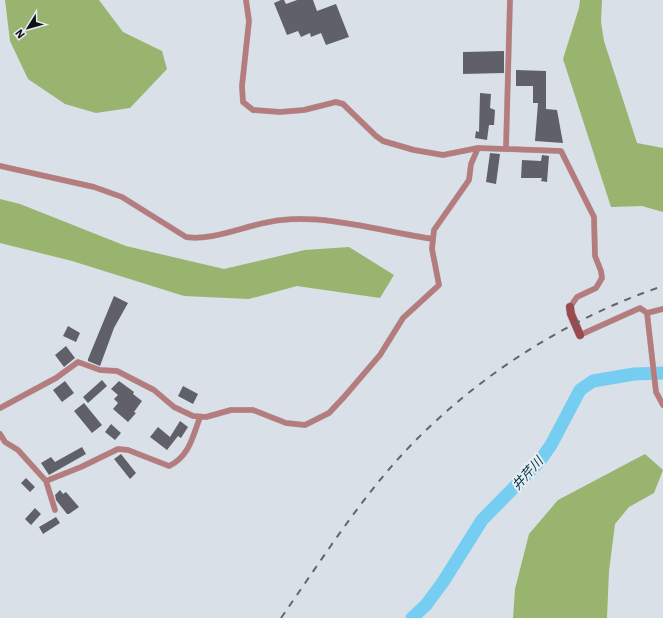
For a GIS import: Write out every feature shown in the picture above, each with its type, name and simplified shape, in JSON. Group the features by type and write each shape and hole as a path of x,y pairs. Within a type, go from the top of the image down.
{"main road":[{"path":"570,307 571,314 580,335"}],"street":[{"path":"246,0 249,21 242,86 243,102 253,110 280,112 336,102 343,104 383,141 414,150 443,155 478,148 562,151 594,217 595,256 602,278 596,288 577,297 570,307"},
{"path":"506,148 510,0"},
{"path":"0,408 56,378 78,362 100,370 117,371 154,390 174,407 193,416 200,417 231,410 253,410 286,422 305,425 329,413 380,355 403,318 439,285 432,250 434,230 469,180 471,164 478,148"},
{"path":"0,166 94,187 122,197 186,237 194,239 257,223 281,220 308,220 433,239"},
{"path":"580,335 640,308 647,313 663,310"},
{"path":"647,313 654,381 656,392 663,405"},
{"path":"46,481 81,467 118,449 128,450 169,466 182,459 188,450 200,417"},
{"path":"0,434 5,442 18,450 46,481 55,510"}],"green space":[{"path":"5,0 99,0 123,32 162,51 167,69 130,108 96,113 65,104 28,79 10,41"},
{"path":"580,0 602,0 601,22 604,41 637,143 663,148 663,212 642,206 611,207 563,59 579,8"},
{"path":"0,199 20,204 126,246 224,269 305,250 349,247 394,275 380,298 297,286 249,299 184,296 72,261 0,243"},
{"path":"645,454 663,470 654,493 629,507 615,524 609,571 607,618 513,618 515,589 529,534 558,500"}],"building":[{"path":"284,0 286,4 297,0 313,0 317,11 336,4 349,37 326,45 321,33 311,37 310,33 301,37 298,31 287,35 274,3"},
{"path":"504,51 504,73 463,74 463,52"},
{"path":"516,70 546,71 546,109 557,110 563,143 535,141 538,103 533,103 533,86 516,86"},
{"path":"480,93 491,94 490,108 495,110 494,125 489,125 487,140 475,138 476,131 479,132"},
{"path":"490,153 500,154 496,184 486,182"},
{"path":"542,155 549,156 547,182 541,181 542,178 521,178 522,160 541,161"},
{"path":"114,296 128,303 114,328 100,366 88,361 88,359"},
{"path":"68,326 80,333 76,342 63,336"},
{"path":"66,346 75,358 64,367 55,355"},
{"path":"102,380 107,386 88,403 83,397"},
{"path":"65,381 74,393 62,402 53,390"},
{"path":"119,381 134,392 133,394 142,401 134,412 136,413 128,422 113,409 118,403 114,399 118,395 111,389"},
{"path":"183,386 198,394 193,404 178,396"},
{"path":"84,403 102,425 92,433 74,411"},
{"path":"180,421 188,427 181,438 178,436 167,450 150,437 158,427 170,437"},
{"path":"111,424 121,433 115,440 105,432"},
{"path":"82,447 86,454 49,475 41,463 51,457 55,462"},
{"path":"121,454 136,473 130,479 114,459"},
{"path":"26,478 35,487 30,492 21,483"},
{"path":"60,490 63,494 66,492 79,507 69,514 67,514 56,500 55,495"},
{"path":"35,508 41,514 31,525 25,519"},
{"path":"56,517 60,523 43,534 39,527"}],"waterway":[{"name":"井芹川","path":"412,618 426,605 443,582 482,520 539,462 551,445 580,390 593,381 634,374 663,373"}],"railway":[{"path":"281,618 344,527 378,483 395,462 441,416 469,392 530,349 595,314 663,286"}]}
